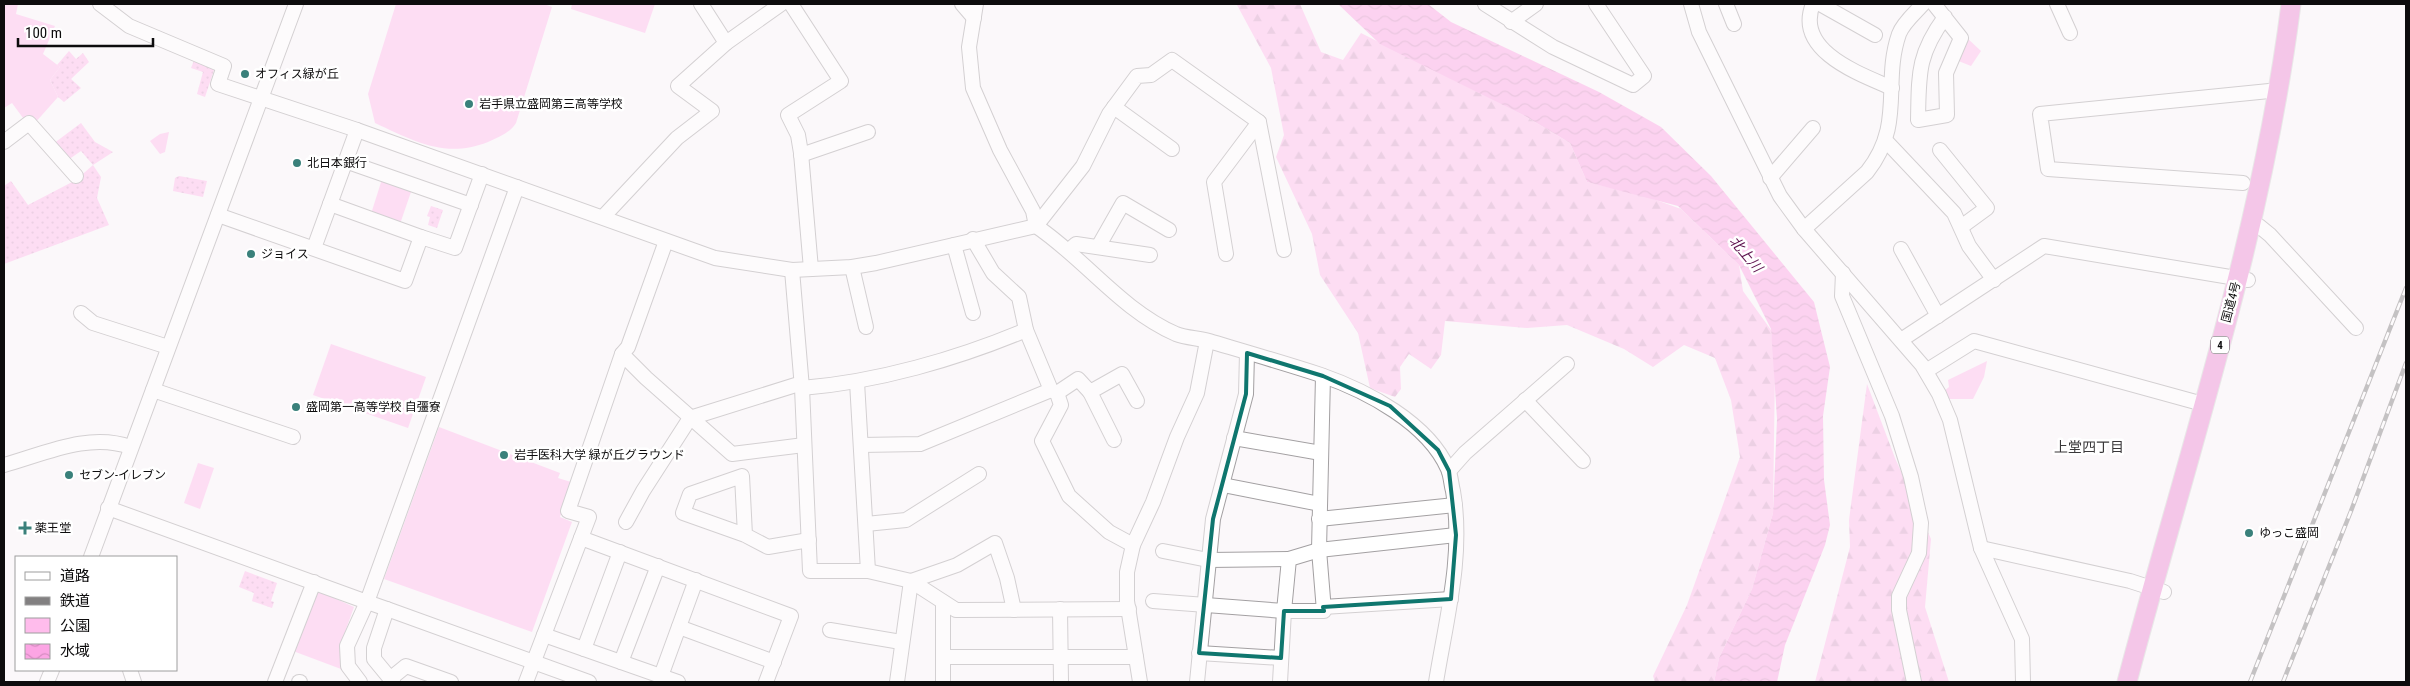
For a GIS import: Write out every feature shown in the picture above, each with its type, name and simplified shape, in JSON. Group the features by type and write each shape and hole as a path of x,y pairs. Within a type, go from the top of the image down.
{"highway":[{"name":"国道4号","path":"2127,682 2158,590 2243,279 2279,90 2291,4"},
{"name":"国道4号","path":"2139,682 2158,590 2203,404 2259,226 2282,117 2301,4"}],"street":[{"path":"100,4 129,26 224,66 218,84 262,97 482,174 715,258 792,270 852,267 1036,226 1083,166 1114,107 1137,76 1151,75 1172,60 1259,122 1284,250"},
{"path":"91,556 130,447 153,390 296,4"},
{"path":"702,4 726,44"},
{"path":"604,217 677,138 712,111 678,86 726,44 781,4"},
{"path":"791,4 841,81 788,115 798,135 801,155 811,269"},
{"path":"962,4 974,18"},
{"path":"976,4 969,47 973,88 1000,150 1033,211 1036,226 1069,250 1115,294 1144,316 1177,335 1207,341 1323,376 1390,406 1438,450 1449,471 1455,505 1456,535 1451,599 1436,682"},
{"path":"1485,4 1553,47 1633,84 1644,76 1596,4"},
{"path":"1511,22 1536,4"},
{"path":"1691,4 1699,32 1780,196 1804,228 1926,371 1950,420 1982,548 2022,639 2022,682"},
{"path":"1726,4 1734,24"},
{"path":"1813,4 1809,19 1811,29 1817,42 1824,50 1844,66 1892,88"},
{"path":"1820,4 1875,35"},
{"path":"1804,228 1875,163 1891,120 1892,88 1896,49 1900,32 1923,4"},
{"path":"1934,4 1945,17 1961,38 1946,73 1948,115 1918,120 1920,68 1930,37 1945,17"},
{"path":"2057,4 2070,34"},
{"path":"2243,183 2048,169 2040,114 2279,90"},
{"path":"1114,107 1172,149"},
{"path":"1226,254 1214,182 1259,122"},
{"path":"4,142 30,123 76,176"},
{"path":"1770,178 1812,128"},
{"path":"314,248 356,130"},
{"path":"801,155 868,132"},
{"path":"1885,140 1954,213 1969,246 1994,280"},
{"path":"1940,150 1987,208 1961,227"},
{"path":"345,161 471,205"},
{"path":"330,204 455,248 482,174"},
{"path":"360,682 348,666 347,646 366,602 517,187"},
{"path":"1098,248 1123,203 1169,230"},
{"path":"218,215 405,281 421,236"},
{"path":"2259,226 2270,235 2356,328"},
{"path":"974,239 992,273 1019,297 1026,330 1061,405 1042,440 1069,496 1109,532 1133,545"},
{"path":"526,682 589,517 568,511 622,354 628,347 666,241"},
{"path":"1069,250 1076,244 1150,256"},
{"path":"954,245 973,313"},
{"path":"1901,340 2044,246 2243,279"},
{"path":"1901,249 1938,316"},
{"path":"852,267 866,327"},
{"path":"792,270 802,386 810,571 868,571 911,580 956,610 1129,609"},
{"path":"1843,272 1842,296 1892,416 1911,478 1921,523 1919,553 1899,596 1899,610 1914,682"},
{"path":"81,313 93,323 168,347"},
{"path":"626,522 690,418 802,386 857,382 987,346 1026,330"},
{"path":"1140,682 1129,609 1127,572 1133,545 1153,502 1177,436 1198,393 1207,341"},
{"path":"1926,371 1974,341 2203,404"},
{"path":"1197,682 1213,519 1246,394 1247,353"},
{"path":"622,354 690,418 732,454 804,445"},
{"path":"1449,471 1465,453 1567,364"},
{"path":"1090,392 1122,374 1137,401"},
{"path":"1153,601 1284,611 1324,611 1319,550 1323,376"},
{"path":"861,445 920,444 1054,392 1078,379 1090,392 1114,440"},
{"path":"857,382 868,571"},
{"path":"153,390 293,437"},
{"path":"1525,400 1583,461"},
{"path":"1234,438 1321,452"},
{"path":"4,465 85,443 114,441 130,447"},
{"path":"866,524 906,520 979,474"},
{"path":"746,536 742,476 690,494 683,513 746,536 768,547 809,540"},
{"path":"1223,484 1320,504"},
{"path":"1319,520 1455,505"},
{"path":"108,508 589,682"},
{"path":"1162,551 1208,560 1289,558 1319,550 1456,535"},
{"path":"581,538 791,616 766,682"},
{"path":"911,580 957,565 995,543 1007,578 1014,610"},
{"path":"1982,548 2073,568 2158,590"},
{"path":"584,649 620,552"},
{"path":"1280,682 1289,558"},
{"path":"621,662 658,566"},
{"path":"660,676 696,580"},
{"path":"897,682 911,580"},
{"path":"275,682 314,582"},
{"path":"1323,607 1451,599"},
{"path":"943,602 943,682"},
{"path":"387,609 374,648 374,659 392,681 406,666 451,682"},
{"path":"1060,609 1061,682"},
{"path":"679,627 774,662"},
{"path":"830,630 901,642"},
{"path":"544,635 678,682"},
{"path":"1199,653 1281,658"},
{"path":"943,657 1136,657"}],"highlighted area":[{"path":"1247,353 1323,376 1390,406 1438,450 1449,471 1456,535 1451,599 1323,607 1324,611 1284,611 1281,658 1199,653 1213,519 1246,394"}],"green space":[{"path":"4,4 18,4 16,14 55,26 43,54 60,67 50,80 58,97 34,124 26,122 12,103 4,108"},
{"path":"396,4 544,4 552,7 516,123 511,129 488,142 458,149 430,146 375,123 368,94"},
{"path":"572,4 655,4 645,33 571,9"},
{"path":"1300,4 1321,52 1343,60 1361,33 1523,115 1570,143 1587,182 1645,196 1681,209 1739,265 1743,291 1771,330 1775,367 1773,513 1752,589 1719,658 1714,682 1655,682 1653,676 1687,605 1740,457 1731,400 1715,358 1684,345 1653,367 1624,349 1567,325 1527,328 1445,321 1441,355 1431,369 1409,354 1400,367 1401,389 1395,397 1370,388 1358,333 1320,275 1312,234 1276,157 1284,135 1271,68 1237,5"},
{"path":"1966,37 1981,51 1971,66 1956,60"},
{"path":"69,51 76,59 83,53 89,62 71,79 81,88 64,102 58,97 50,80 60,67 57,65"},
{"path":"195,58 212,65 214,70 205,97 197,94 203,72 191,68"},
{"path":"81,123 95,142 113,152 93,165 81,151 68,160 53,144"},
{"path":"169,132 165,152 160,154 150,141 160,134"},
{"path":"93,165 101,177 97,198 109,225 4,264 4,186 11,181 28,205 76,180"},
{"path":"179,176 207,181 203,197 173,191 175,178"},
{"path":"382,179 412,189 400,224 371,214"},
{"path":"431,206 443,210 437,228 428,225 430,217 427,216"},
{"path":"331,344 426,377 408,428 313,395"},
{"path":"1987,361 1984,377 1973,399 1947,399 1943,392 1949,387 1948,380"},
{"path":"1867,384 1895,458 1931,539 1925,607 1949,682 1815,682 1850,547 1849,520"},
{"path":"439,427 560,473 558,478 571,482 560,517 572,522 532,632 384,579"},
{"path":"198,463 214,468 200,509 184,503"},
{"path":"245,571 277,583 271,601 274,602 272,608 252,601 254,593 239,587"},
{"path":"314,589 354,607 340,646 341,669 293,651"}],"water":[{"name":"北上川","path":"1338,4 1428,4 1451,22 1599,92 1661,127 1711,176 1814,302 1830,367 1823,416 1824,480 1830,525 1825,545 1785,645 1777,682 1714,682 1719,658 1752,589 1773,513 1777,419 1771,329 1739,265 1678,206 1587,182 1570,143 1523,115 1380,44"}],"railway":[{"path":"2250,682 2406,288"},
{"path":"2283,682 2351,511 2406,363"}],"place":[{"name":"オフィス緑が丘","path":"245,74"},
{"name":"岩手県立盛岡第三高等学校","path":"469,104"},
{"name":"北日本銀行","path":"297,163"},
{"name":"ジョイス","path":"251,254"},
{"name":"盛岡第一高等学校 自彊寮","path":"296,407"},
{"name":"岩手医科大学 緑が丘グラウンド","path":"504,455"},
{"name":"セブン-イレブン","path":"69,475"},
{"name":"薬王堂","path":"25,528"},
{"name":"ゆっこ盛岡","path":"2249,533"}],"district":[{"name":"上堂四丁目","path":"2089,447"}]}
